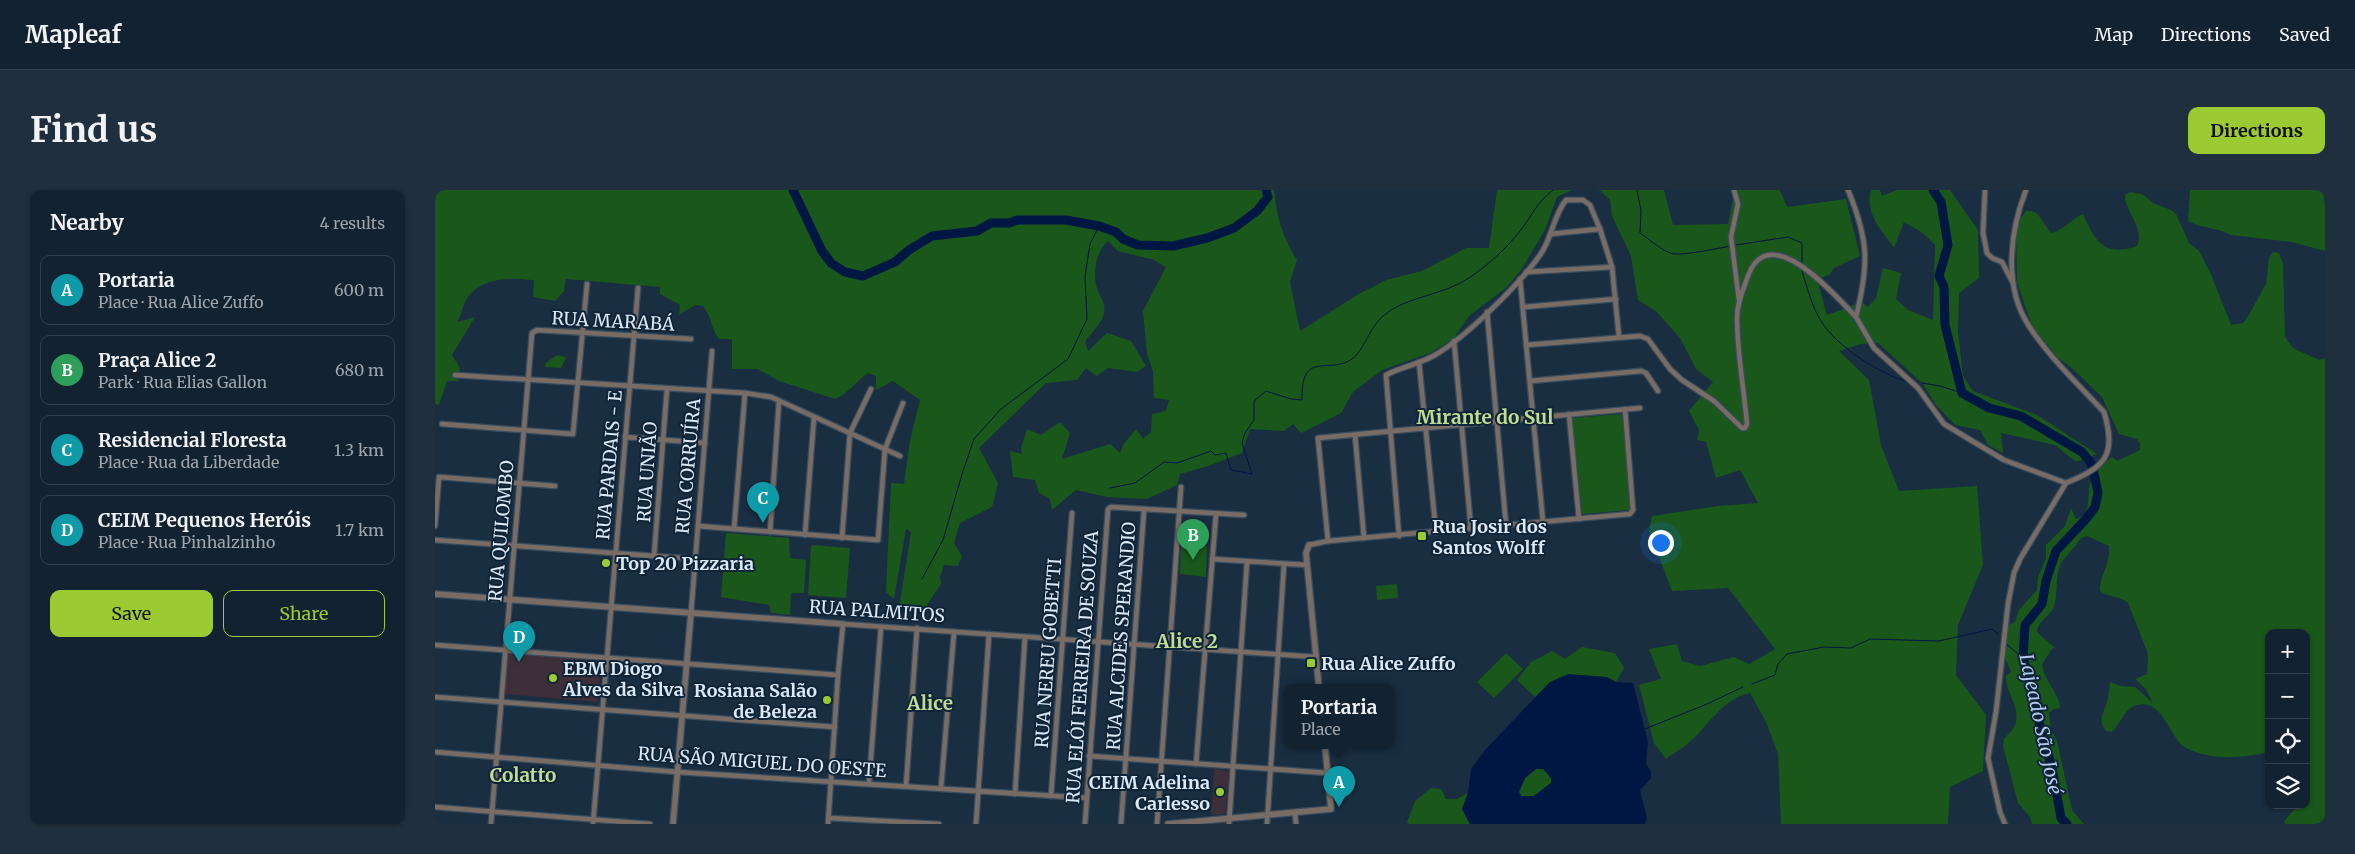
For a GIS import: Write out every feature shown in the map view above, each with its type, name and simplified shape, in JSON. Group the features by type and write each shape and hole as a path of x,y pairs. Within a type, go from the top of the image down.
{"street":[{"path":"1526,344 1640,336 1648,339 1670,370 1720,406 1740,427 1745,428 1738,337 1739,301 1731,236 1738,204 1734,190"},
{"path":"1848,190 1861,219 1866,243 1867,266 1856,317"},
{"path":"1985,190 1983,233 1987,253 1992,258 2002,262 2014,284"},
{"path":"2005,824 1999,812 1988,758 1996,712 2009,596 2014,573 2020,559 2066,483 2088,474 2098,467 2110,446 2109,430 2104,412 2028,326 2018,303 2014,284 2011,243 2016,216 2025,190"},
{"path":"1399,536 1386,375 1419,362 1444,349 1487,312 1527,272 1542,252 1560,208 1566,200 1583,200 1590,205 1600,230 1612,267 1619,337"},
{"path":"1550,234 1600,230"},
{"path":"1739,301 1750,269 1761,257 1772,254 1787,258 1807,269 1856,317 1874,348 1918,388 1944,424 2005,460 2066,483"},
{"path":"1527,272 1612,267"},
{"path":"1520,279 1543,522"},
{"path":"442,424 573,434 587,284"},
{"name":"RUA PARDAIS - E","path":"593,822 638,288"},
{"path":"1523,307 1616,299"},
{"path":"1487,312 1507,525"},
{"name":"RUA MARABÁ","path":"533,331 691,340"},
{"name":"RUA QUILOMBO","path":"491,824 523,430 533,331"},
{"path":"1454,341 1471,529"},
{"name":"RUA CORRUÍRA","path":"673,824 712,351"},
{"path":"1419,362 1436,532"},
{"path":"1530,381 1634,370 1646,373 1658,391"},
{"path":"455,375 745,393 771,397 900,456"},
{"path":"842,538 850,433 871,388"},
{"name":"RUA UNIÃO","path":"654,556 667,389"},
{"path":"734,529 745,393"},
{"path":"771,532 779,401"},
{"path":"698,526 878,540 885,449 903,403"},
{"path":"1328,541 1318,438 1640,408"},
{"path":"1319,684 1307,565 1309,545 1328,541 1630,514 1633,510 1625,409"},
{"path":"1569,414 1579,518"},
{"path":"805,535 815,417"},
{"path":"1355,435 1364,538"},
{"path":"625,437 705,443"},
{"path":"435,526 439,477 555,486"},
{"path":"1157,824 1181,487"},
{"name":"RUA ELÓI FERREIRA DE SOUZA","path":"1085,824 1107,512 1111,507 1144,510"},
{"path":"1144,510 1244,515"},
{"name":"RUA ALCIDES SPERANDIO","path":"1121,824 1144,510"},
{"name":"RUA NEREU GOBETTI","path":"1051,796 1072,513"},
{"path":"1196,764 1216,514"},
{"path":"435,540 695,559"},
{"path":"1212,558 1307,565"},
{"path":"1229,822 1247,562"},
{"path":"1267,824 1269,769 1284,564"},
{"name":"RUA PALMITOS","path":"435,594 510,598 881,627 917,628 1025,638 1098,641 1316,657"},
{"path":"828,824 843,624"},
{"path":"869,783 881,627"},
{"path":"906,786 917,628"},
{"path":"941,788 954,632"},
{"path":"976,824 989,634"},
{"path":"1015,794 1025,638"},
{"path":"435,646 838,675"},
{"path":"435,697 603,708 682,716 835,727"},
{"path":"1168,824 1229,822 1267,816 1331,810 1325,749"},
{"name":"RUA SÃO MIGUEL DO OESTE","path":"435,752 599,764 677,772 832,780 1087,798"},
{"path":"1089,756 1328,774"},
{"path":"435,807 593,822 650,824"},
{"path":"1295,814 1296,824"},
{"path":"829,818 939,824"}],"shaded area":[{"name":"EBM Diogo Alves da Silva","path":"508,653 601,661 598,702 505,694"},
{"name":"CEIM Adelina Carlesso","path":"1214,769 1229,771 1225,814 1211,815"}],"green space":[{"path":"435,190 1274,190 1281,226 1287,243 1297,260 1290,282 1300,331 1357,295 1386,280 1422,271 1466,248 1489,248 1497,190 1572,190 1557,197 1545,230 1521,270 1507,287 1469,316 1454,338 1430,353 1382,370 1353,392 1341,413 1301,433 1293,424 1284,431 1250,429 1242,453 1180,474 1177,485 1147,499 1107,497 1076,490 1052,510 1050,499 1039,493 1035,480 1013,477 1010,451 1022,454 1021,448 1027,429 1041,435 1060,422 1070,433 1062,459 1110,444 1120,453 1123,445 1136,429 1143,439 1151,432 1152,414 1166,411 1169,400 1154,398 1153,371 1147,354 1143,311 1166,267 1154,260 1118,251 1108,241 1100,251 1095,272 1096,285 1104,304 1104,313 1099,324 1085,342 1088,351 1107,333 1131,341 1146,366 1137,372 1108,368 1097,376 1086,368 1077,380 1046,383 979,448 998,483 992,507 960,523 954,543 962,556 958,566 944,565 940,577 941,584 922,612 899,608 911,532 906,529 894,599 886,592 891,483 904,484 910,440 920,400 893,381 876,390 876,376 868,373 844,394 835,399 779,381 758,369 732,369 732,339 719,339 703,306 695,305 679,315 680,305 660,294 660,287 566,279 564,291 555,301 533,297 534,280 506,279 480,286 466,300 457,322 475,317 452,355 460,368 458,381 447,381 439,405 435,404"},
{"path":"1597,190 1664,190 1673,225 1728,224 1735,190 1780,190 1787,207 1846,199 1860,256 1834,268 1829,275 1817,280 1827,315 1862,302 1868,307 1876,298 1883,268 1901,273 1896,299 1908,310 1933,320 1935,245 1923,233 1904,222 1894,248 1879,228 1872,214 1870,207 1871,190 1880,190 1882,196 1897,190 1950,190 1978,230 1979,278 1959,293 1958,332 1963,376 1973,391 2037,415 2097,454 2076,462 2055,445 2001,433 2003,453 1988,445 1980,430 1955,425 1936,405 1923,384 1878,343 1861,344 1839,351 1869,380 1881,445 1899,491 1977,486 1983,565 1958,625 1956,675 1986,715 1983,771 1950,787 1948,824 1781,824 1778,754 1766,722 1750,693 1733,700 1719,710 1692,740 1666,759 1654,743 1639,685 1661,679 1649,649 1677,644 1682,661 1700,666 1734,657 1749,664 1775,649 1728,588 1672,591 1649,531 1652,516 1718,506 1758,503 1740,470 1716,478 1706,442 1697,440 1699,430 1689,411 1713,382 1696,369 1680,338 1656,311 1638,300 1631,256 1612,216 1610,200 1601,191"},
{"path":"2190,190 2323,190 2325,251 2292,242 2231,235 2193,224 2188,221"},
{"path":"2130,192 2142,194 2153,203 2176,214 2189,243 2199,251 2210,272 2231,325 2243,323 2247,318 2266,284 2269,258 2273,252 2279,253 2283,264 2285,337 2293,348 2319,360 2325,358 2325,824 2285,824 2284,822 2295,809 2310,809 2310,629 2265,629 2265,753 2249,756 2216,757 2186,748 2180,743 2158,712 2152,706 2144,704 2131,708 2112,732 2106,731 2102,720 2108,700 2110,682 2121,686 2135,687 2153,703 2145,688 2135,679 2147,674 2148,654 2128,603 2100,591 2108,559 2109,546 2087,536 2081,538 2061,563 2054,606 2040,624 2037,632 2055,648 2052,649 2042,664 2043,670 2060,703 2060,708 2054,709 2049,713 2051,730 2057,741 2072,810 2084,824 2032,824 2030,817 2018,803 2003,746 2004,739 2013,729 2016,721 2015,708 2006,682 2006,676 2011,672 2004,655 2009,625 2015,622 2019,610 2037,590 2038,577 2046,558 2046,545 2065,526 2071,508 2076,519 2081,517 2087,509 2091,481 2103,465 2112,457 2117,461 2140,450 2140,444 2137,439 2119,434 2102,397 2073,369 2057,357 2032,326 2017,282 2016,228 2026,211 2035,212 2052,233 2083,214 2096,239 2108,248 2116,250 2137,246 2139,233 2128,208 2125,195"},
{"path":"557,355 566,357 561,368 545,367 546,363"},
{"path":"1622,414 1631,510 1582,514 1572,418"},
{"path":"726,533 789,538 790,558 806,560 804,593 791,593 790,615 771,613 769,605 721,597"},
{"path":"811,545 850,548 846,598 808,595"},
{"path":"1181,546 1207,546 1206,577 1180,574"},
{"path":"1397,584 1398,598 1377,600 1376,586"},
{"path":"1582,647 1615,653 1624,668 1616,682 1606,677 1550,682 1535,697 1517,680 1531,662 1552,651 1565,659"},
{"path":"1506,653 1523,669 1494,698 1477,682"},
{"path":"1536,769 1544,769 1551,778 1551,783 1534,796 1521,796 1519,792 1525,778"},
{"path":"1431,788 1441,789 1446,799 1457,799 1468,793 1462,809 1470,824 1409,824 1407,822 1415,801"}],"water":[{"path":"1568,674 1607,677 1616,682 1633,683 1648,742 1646,764 1651,772 1651,778 1640,790 1647,818 1645,824 1470,824 1462,809 1468,793 1471,769 1485,750 1550,682","holes":["1536,769 1543,769 1551,778 1551,783 1534,796 1521,796 1519,792 1525,778"]}],"waterway":[{"name":"Lajeado São José","path":"793,190 822,251 831,263 845,272 863,276 895,262 909,250 932,236 977,231 991,223 1009,223 1017,220 1066,220 1099,226 1116,232 1123,239 1138,245 1173,246 1207,238 1234,228 1257,211 1268,197 1266,190"},
{"path":"1110,488 1135,483 1164,462 1177,463 1211,451 1215,455 1226,453 1231,470 1252,474 1242,443 1245,433 1254,420 1254,401 1266,391 1291,399 1302,400 1303,384 1306,374 1311,369 1318,366 1343,363 1352,359 1356,356 1378,321 1392,309 1447,289 1476,273 1509,244 1538,205 1553,190"},
{"path":"1637,190 1641,211 1640,233 1662,249 1670,253 1682,254 1731,246"},
{"name":"Lajeado São José","path":"1933,190 1941,202 1948,245 1939,276 1944,287 1945,325 1962,393 1989,408 2021,416 2082,452 2091,463 2095,478 2098,493 2095,507 2056,551 2046,581 2042,604 2025,625 2023,658 2033,690 2040,727 2052,768 2061,818 2067,824"},
{"path":"922,579 943,540 974,439 1001,409 1068,359 1087,319 1085,276 1090,244 1099,226"},
{"path":"1736,245 1788,237 1802,243 1802,263"},
{"path":"1802,271 1815,310 1828,331 1848,350 1872,366 1908,382"},
{"path":"1922,383 1962,393"},
{"path":"1752,684 1775,675 1778,664 1787,654 1824,647 1851,648 1870,639 1939,641 1992,629 1998,634"},
{"path":"2006,644 2023,658"},
{"path":"1645,729 1743,687"}],"place":[{"name":"Residencial Floresta","path":"763,523"},
{"name":"Rua Josir dos Santos Wolff","path":"1422,536"},
{"name":"Praça Alice 2","path":"1193,560"},
{"name":"Top 20 Pizzaria","path":"606,563"},
{"name":"CEIM Pequenos Heróis","path":"519,662"},
{"name":"Rua Alice Zuffo","path":"1311,663"},
{"name":"EBM Diogo Alves da Silva","path":"553,678"},
{"name":"Rosiana Salão de Beleza","path":"827,700"},
{"name":"CEIM Adelina Carlesso","path":"1220,792"},
{"name":"Portaria","path":"1339,807"}],"district":[{"name":"Mirante do Sul","path":"1485,417"},
{"name":"Alice 2","path":"1187,641"},
{"name":"Alice","path":"930,703"},
{"name":"Colatto","path":"523,775"}]}
